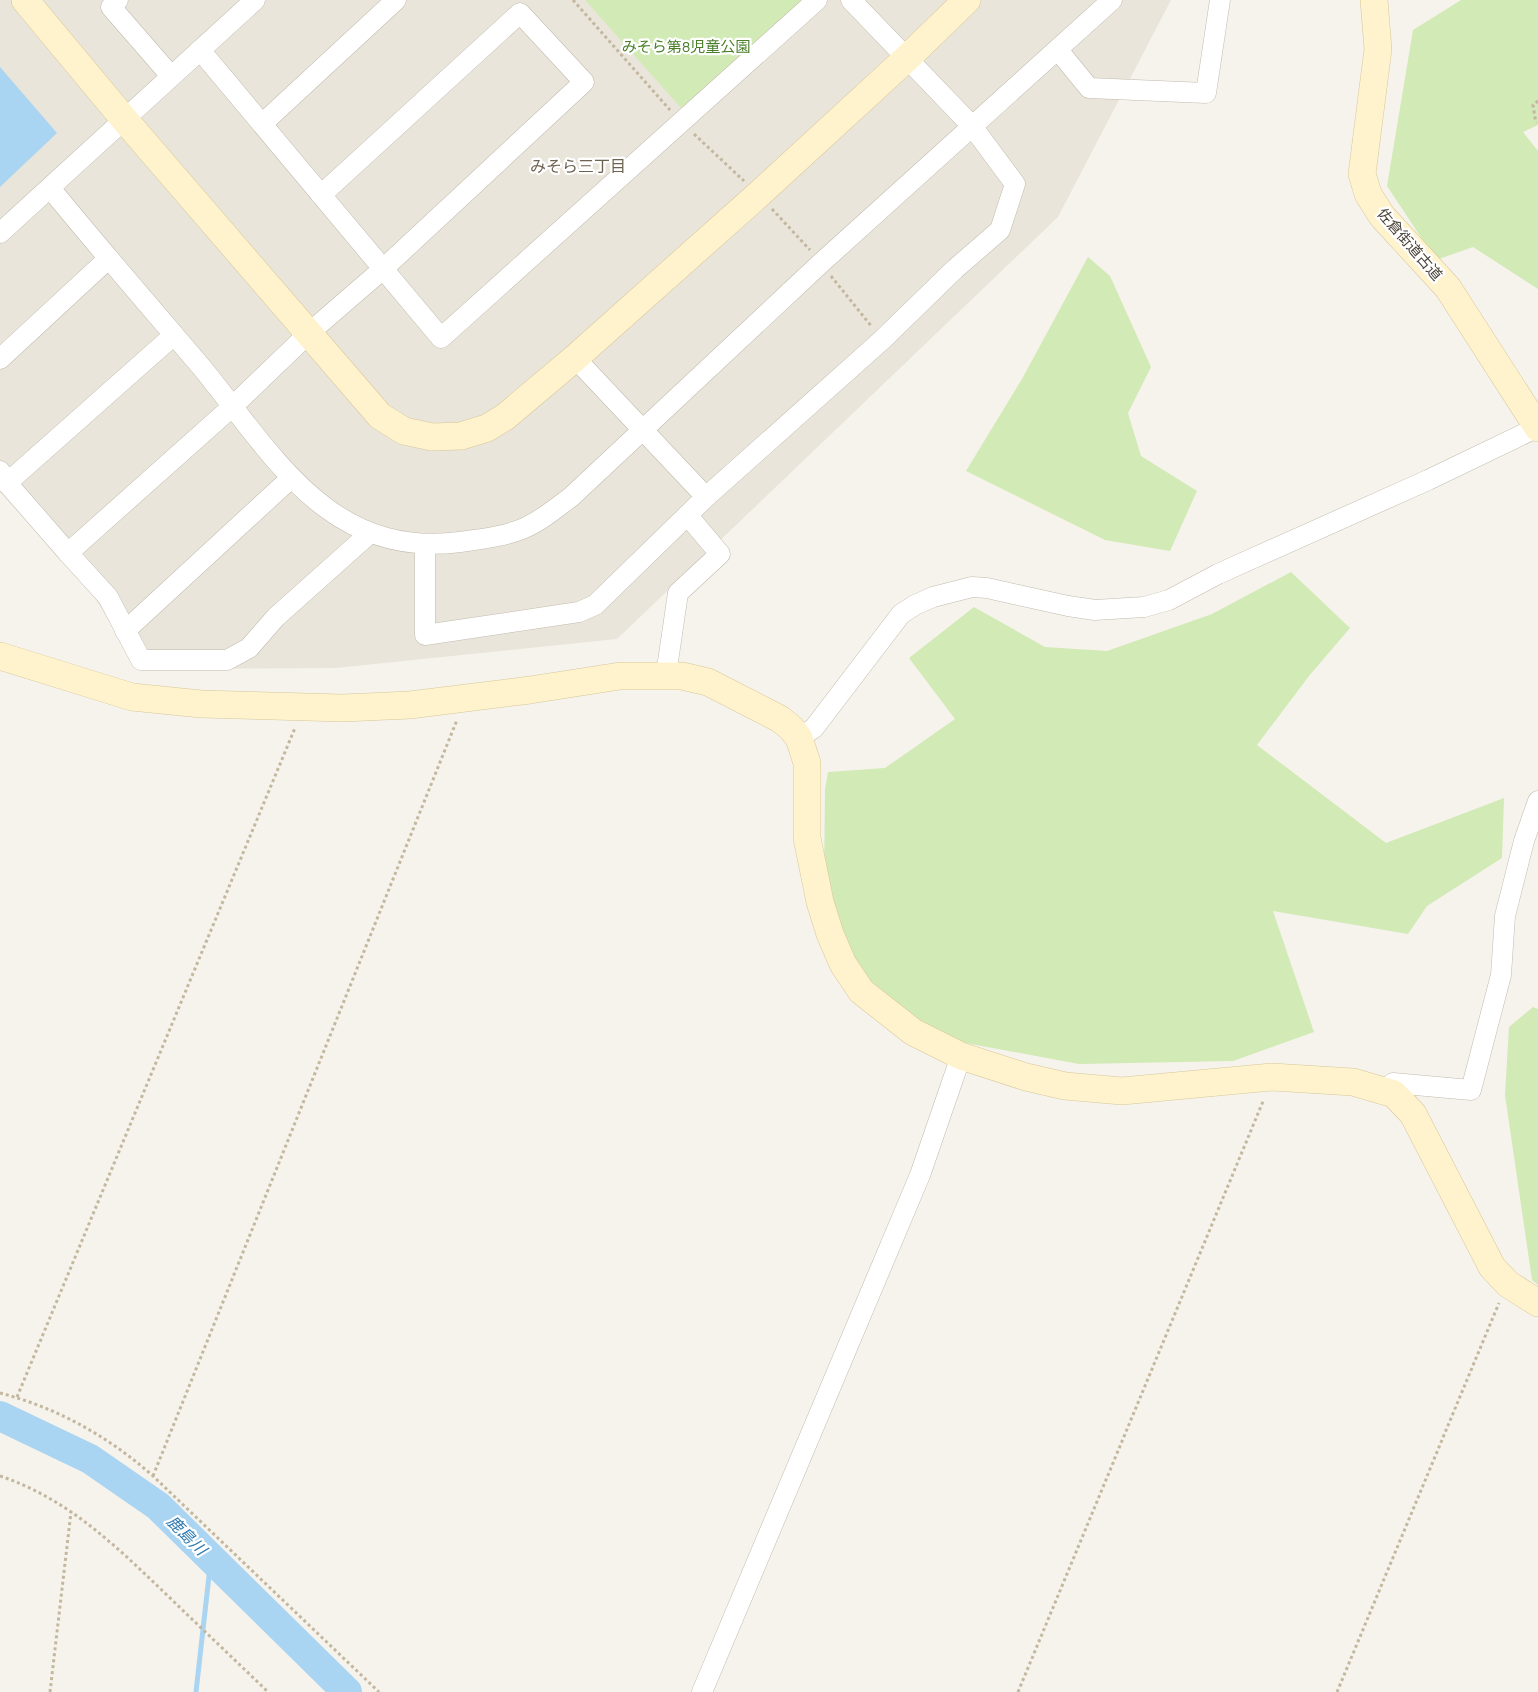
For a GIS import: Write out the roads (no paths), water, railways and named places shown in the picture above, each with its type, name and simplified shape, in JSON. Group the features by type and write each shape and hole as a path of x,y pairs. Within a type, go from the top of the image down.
{"street":[{"path":"25,0 124,119 380,416 404,430 432,436 462,436 487,428 505,417 575,358 759,194 967,0"},
{"path":"118,0 111,7 171,76"},
{"path":"0,233 255,0"},
{"path":"262,124 396,0"},
{"path":"200,50 441,338 817,0"},
{"path":"425,545 425,635 579,612 595,605 706,497 882,340 955,269 1000,230 1015,184 972,126 851,0"},
{"path":"50,188 291,478 337,516 369,534 425,545 503,536 524,529 572,497 821,263 1112,0"},
{"path":"1058,50 1089,88 1206,93 1220,0"},
{"name":"佐倉街道古道","path":"1374,0 1377,60 1362,174 1368,194 1382,216 1448,288 1537,428"},
{"path":"68,553 233,406 309,333 383,268 584,82 520,13 321,195"},
{"path":"0,359 108,259"},
{"path":"174,335 4,477 108,597 141,660 227,660 249,648 276,617 369,534"},
{"path":"575,358 706,497"},
{"path":"799,738 814,728 901,614 915,605 952,591 972,587 1095,610 1144,607 1169,600 1218,574 1428,480 1537,428"},
{"path":"125,631 291,478"},
{"path":"666,675 678,593 720,555 688,516"},
{"path":"0,656 132,698 201,704 304,707 410,705 620,676 682,676 708,682 780,719 799,738 807,763 807,838 820,903 830,934 843,964 861,991 913,1032 961,1056 1026,1077 1065,1086 1122,1091 1272,1077 1353,1082 1394,1094 1413,1114 1492,1267 1508,1284 1538,1303"},
{"path":"1383,1090 1393,1083 1471,1090 1501,975 1505,916 1524,840 1538,801"},
{"path":"702,1692 920,1175 961,1056"}],"water":[{"path":"0,67 57,133 0,187"}],"waterway":[{"name":"鹿島川","path":"0,1416 90,1459 158,1506 347,1692"},
{"path":"196,1692 211,1558"}],"district":[{"name":"みそら三丁目","path":"578,166"}],"park label":[{"name":"みそら第8児童公園","path":"686,46"}]}
